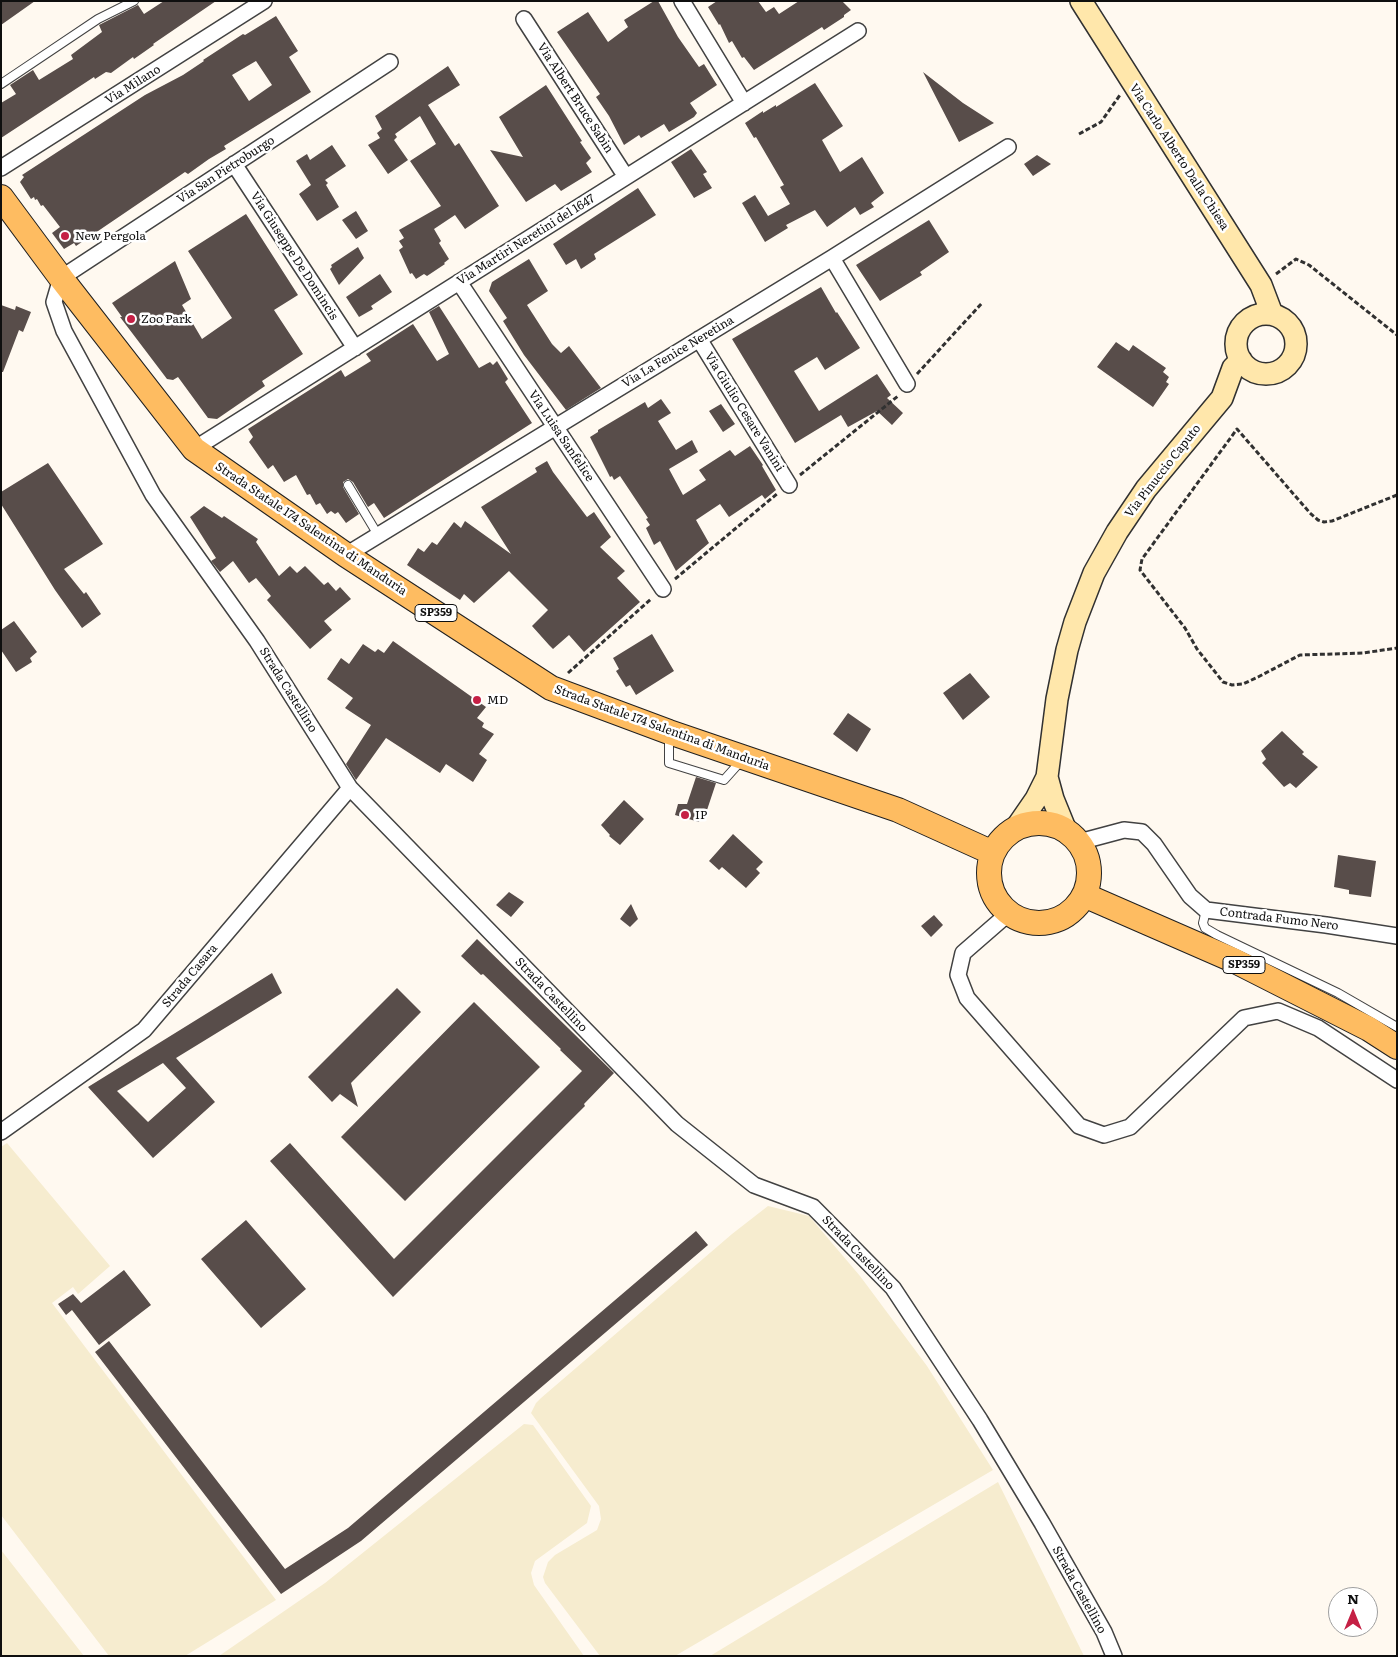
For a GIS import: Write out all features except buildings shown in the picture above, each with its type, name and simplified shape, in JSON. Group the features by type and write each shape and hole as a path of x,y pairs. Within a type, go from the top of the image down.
{"main road":[{"name":"Strada Statale 174 Salentina di Manduria","path":"1,197 61,278 194,449 346,554 551,688 669,732 898,810 992,853"},
{"path":"1033,823 1050,824 1073,836 1086,854 1089,868 1088,882 1084,895 1076,907 1064,917 1051,922 1029,922 1008,913 997,901 990,886 988,869 992,853 1002,838 1016,828 1033,823"},
{"name":"SP359","path":"1084,895 1251,968 1368,1029 1397,1047"}],"street":[{"name":"Via Milano","path":"1,168 264,1"},
{"path":"682,1 744,103"},
{"name":"Via Carlo Alberto Dalla Chiesa","path":"1080,1 1261,285 1272,314"},
{"name":"Via Albert Bruce Sabin","path":"524,19 626,177"},
{"name":"Via Martiri Neretini del 1647","path":"194,449 858,31"},
{"name":"Via San Pietroburgo","path":"61,278 390,62"},
{"name":"Via La Fenice Neretina","path":"346,554 832,258 1008,147"},
{"name":"Via Giuseppe De Domincis","path":"234,164 355,348"},
{"path":"832,258 907,384"},
{"name":"Strada Castellino","path":"61,278 54,302 64,331 153,495 257,641 350,788 677,1124 754,1185 813,1207 893,1288 980,1420 1104,1632 1114,1656"},
{"name":"Via Luisa Sanfelice","path":"459,282 662,589"},
{"path":"1262,314 1272,314 1289,324 1294,332 1296,342 1292,360 1285,368 1266,374 1249,366 1237,351 1236,341 1244,323 1262,314"},
{"name":"Via Giulio Cesare Vanini","path":"699,339 789,484"},
{"name":"Via Pinuccio Caputo","path":"1047,778 1057,699 1067,650 1075,622 1094,573 1117,532 1146,489 1222,398 1233,368 1249,366"},
{"path":"1016,828 1047,778"},
{"path":"1047,778 1053,799 1073,836"},
{"name":"Strada Casara","path":"1,1132 144,1030 350,788"},
{"name":"Contrada Fumo Nero","path":"1073,836 1124,830 1142,832 1154,844 1190,896 1206,910 1397,936"},
{"path":"1008,913 963,953 958,975 967,998 1079,1126 1104,1135 1130,1127 1244,1018 1278,1010 1318,1028 1397,1080"}],"lane":[{"path":"1,84 98,19 134,1"},
{"path":"348,485 378,535"},
{"path":"1206,910 1203,920 1205,928 1338,993 1397,1026"}],"path":[{"path":"1079,134 1101,122 1130,80"},
{"path":"1261,285 1296,259 1309,265 1397,335"},
{"path":"551,688 662,589 901,393 907,384 982,304"},
{"path":"1397,495 1332,521 1324,522 1318,520 1310,514 1237,429 1142,559 1140,570 1185,628 1197,649 1223,682 1232,685 1243,684 1300,655 1363,654 1397,648"}],"shaded area":[{"path":"7,1143 110,1266 78,1294 73,1287 52,1303 276,1600 185,1656 109,1656 1,1515 1,1147"},
{"path":"768,1206 809,1216 860,1276 927,1366 993,1470 675,1656 600,1656 545,1583 543,1577 548,1562 555,1555 597,1530 601,1519 599,1506 531,1413 541,1398 732,1234"},
{"path":"524,1424 533,1425 591,1506 587,1523 535,1561 531,1573 534,1585 584,1656 219,1656 325,1583"},
{"path":"998,1482 1084,1656 710,1656"},
{"path":"1,1550 84,1656 1,1656"}],"place":[{"name":"New Pergola","path":"65,236"},
{"name":"Zoo Park","path":"131,319"},
{"name":"MD","path":"477,700"},
{"name":"IP","path":"685,815"}]}
